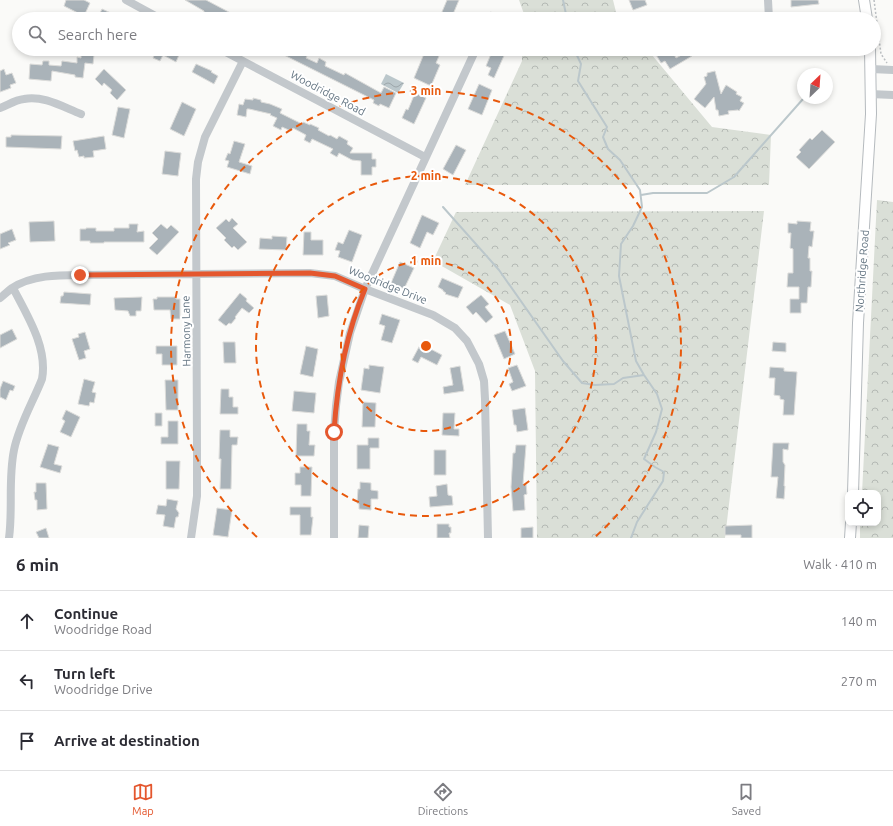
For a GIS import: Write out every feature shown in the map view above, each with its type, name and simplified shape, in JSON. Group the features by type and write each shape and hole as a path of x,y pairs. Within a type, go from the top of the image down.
{"main road":[{"path":"864,0 866,12"},
{"name":"Northridge Road","path":"852,490 859,316 871,114 870,56"},
{"path":"850,538 851,526"}],"street":[{"path":"126,0 148,12"},
{"path":"768,0 769,12"},
{"name":"Woodridge Road","path":"234,56 425,157"},
{"path":"334,538 334,432 336,406 340,376 350,332 365,289 473,56"},
{"name":"Harmony Lane","path":"191,538 197,496 198,369 196,179 198,162 205,137 244,61"},
{"path":"871,69 893,70"},
{"path":"870,94 893,95"},
{"path":"0,108 23,99 32,98 40,99 81,114"},
{"name":"Woodridge Drive","path":"0,298 13,288 34,279 64,275 310,273 335,276 433,315 448,323 462,334 474,352 482,372 485,399 488,538"},
{"path":"9,538 12,510 12,467 14,450 18,434 42,379 44,366 43,353 39,340 13,288"}],"path":[{"path":"874,0 876,12"},
{"path":"881,54 886,62 893,64"}],"green space":[{"path":"519,0 613,0 616,12 523,12"},
{"path":"522,56 653,56 712,127 771,135 769,185 465,185 522,61"},
{"path":"877,200 893,202 893,538 860,538 860,526 881,526 881,490 862,490"},
{"path":"764,211 725,538 537,538 535,371 510,305 433,261 456,212"}],"water":[{"path":"386,74 404,83 398,93 381,84"}],"building":[{"path":"66,0 84,0 90,3 86,12 76,12 64,6"},
{"path":"185,0 206,0 229,12 204,12"},
{"path":"447,0 459,0 454,12 442,12"},
{"path":"629,0 645,0 647,5 633,10"},
{"path":"791,0 818,0 819,4 791,7"},
{"path":"102,9 109,12 100,12"},
{"path":"81,56 94,56 93,64 85,63 83,78 52,71 51,81 29,79 30,64 42,65 43,61 49,61 49,65 61,66 62,61 77,63 77,57 81,58"},
{"path":"154,56 162,56 160,61 153,58"},
{"path":"165,56 179,56 176,62"},
{"path":"286,56 307,56 306,58 317,63 319,58 326,62 325,66 344,75 345,73 381,93 384,87 396,93 389,108 373,103 374,100"},
{"path":"423,56 439,56 436,63 440,65 431,86 414,78"},
{"path":"490,56 504,56 494,78 488,75 491,68 486,66"},
{"path":"657,56 675,56 676,58 680,56 692,56 670,69 665,61 661,63"},
{"path":"196,64 212,71 211,72 218,76 214,84 192,72"},
{"path":"4,69 6,75 12,73 16,83 10,85 11,88 0,92 0,71"},
{"path":"104,69 126,90 117,100 110,93 112,90 104,83 102,86 95,79"},
{"path":"715,71 721,94 726,85 742,97 740,101 744,103 739,111 728,111 729,114 719,116 718,110 716,110 714,97 705,108 694,99 706,84 704,77 707,76 707,73"},
{"path":"479,84 492,90 482,115 468,109"},
{"path":"415,93 426,98 414,124 402,118 406,109 408,110"},
{"path":"253,98 282,109 280,113 302,124 303,122 310,124 319,128 318,130 329,136 330,135 337,139 339,136 348,141 347,144 353,148 350,153 372,153 372,159 376,159 376,167 372,167 372,175 361,175 361,161 352,160 339,153 337,157 330,153 333,149 312,139 310,143 304,140 306,135 293,128 291,131 282,127 281,130 273,126 277,118 270,115 271,114 247,109 246,117 237,115 239,104 243,105 245,99 253,100"},
{"path":"182,102 196,109 184,136 170,129"},
{"path":"118,107 130,109 124,138 112,135"},
{"path":"822,130 835,142 809,169 796,157 801,152 799,150 810,138 812,140"},
{"path":"11,135 62,136 61,149 6,147 6,137 11,137"},
{"path":"104,136 106,149 93,151 94,157 79,157 77,150 75,151 73,141"},
{"path":"234,141 245,144 239,162 252,166 250,174 227,167 229,161 225,160 228,153 230,154"},
{"path":"456,145 466,150 453,175 443,169"},
{"path":"165,151 181,153 178,176 162,174"},
{"path":"422,215 439,223 433,235 427,232 420,248 410,243"},
{"path":"232,218 238,224 233,228 247,242 238,250 234,246 232,248 224,240 226,238 216,228 226,219 229,222"},
{"path":"54,221 55,241 30,242 29,222"},
{"path":"797,221 811,222 810,231 814,231 812,247 809,246 808,258 810,258 810,271 812,271 811,287 808,287 807,303 801,303 801,313 790,313 790,299 799,299 799,287 787,287 788,273 793,273 793,249 790,248 791,233 788,233 788,223 797,224"},
{"path":"129,224 138,224 137,232 144,231 144,242 90,243 90,241 80,241 80,229 96,228 96,231 114,231 114,228 129,228"},
{"path":"161,224 167,229 171,225 179,232 157,255 149,248 158,239 152,233"},
{"path":"12,229 16,240 8,243 10,245 0,249 0,234"},
{"path":"349,230 362,235 352,262 338,257 340,251 335,250 338,242 343,244"},
{"path":"304,232 311,232 311,240 323,240 323,255 303,255"},
{"path":"272,236 287,237 286,250 259,249 260,238 272,239"},
{"path":"400,262 414,268 404,289 391,283"},
{"path":"442,278 463,287 458,298 445,294 446,293 438,287"},
{"path":"64,292 91,294 90,305 60,303 61,296 63,296"},
{"path":"240,293 254,308 249,313 242,308 231,324 229,323 226,326 218,320"},
{"path":"327,295 329,316 318,318 316,296"},
{"path":"481,295 489,304 485,307 493,317 486,323 476,312 473,315 466,307"},
{"path":"142,297 141,311 136,311 136,316 130,316 128,311 115,310 114,298"},
{"path":"157,297 176,297 176,299 180,299 180,319 171,319 170,310 154,310 153,299 157,299"},
{"path":"382,314 400,320 392,343 381,340 385,326 379,324"},
{"path":"12,329 17,339 0,348 0,335"},
{"path":"505,331 515,354 504,359 494,335"},
{"path":"85,332 90,349 84,351 86,358 79,360 72,339 79,337 78,334"},
{"path":"223,342 235,342 236,363 224,363"},
{"path":"773,342 786,343 786,352 772,351"},
{"path":"420,345 422,347 423,345 442,355 437,365 421,357 418,363 412,360"},
{"path":"156,346 177,346 177,365 162,365 162,354 156,354"},
{"path":"306,346 318,349 313,377 300,374"},
{"path":"369,365 384,367 380,393 361,390 364,368 369,369"},
{"path":"517,365 526,386 512,391 509,384 513,382 508,368"},
{"path":"460,366 464,391 444,394 443,387 453,385 450,368"},
{"path":"770,367 784,368 784,371 797,372 794,415 783,415 784,400 780,399 780,396 774,395 775,378 769,378"},
{"path":"84,379 95,382 92,392 96,393 94,403 90,402 89,406 78,404"},
{"path":"165,380 178,380 178,410 166,410"},
{"path":"3,381 15,386 13,391 10,390 6,400 0,397 0,389"},
{"path":"221,389 229,389 229,397 233,397 233,407 238,407 238,414 220,414"},
{"path":"294,391 316,393 314,413 292,411"},
{"path":"363,402 376,403 375,427 362,427"},
{"path":"525,408 528,430 517,432 516,425 514,425 512,410"},
{"path":"66,410 80,417 71,437 60,432 65,421 62,419"},
{"path":"155,413 162,413 162,426 155,426"},
{"path":"443,413 455,413 454,429 459,429 459,436 442,435"},
{"path":"168,421 178,421 178,444 161,444 161,437 168,437"},
{"path":"297,424 307,424 307,431 310,431 309,445 315,445 314,456 296,456"},
{"path":"220,430 230,430 230,437 238,437 237,445 232,445 231,489 220,489"},
{"path":"368,438 379,438 379,448 370,448 370,469 357,469 357,445 368,445"},
{"path":"773,443 789,443 788,450 783,449 783,462 785,465 784,499 776,498 778,477 771,477"},
{"path":"48,444 59,447 54,464 62,466 60,473 40,467"},
{"path":"516,445 526,445 523,484 526,484 527,494 524,495 525,510 513,511 511,487 513,453 515,453"},
{"path":"434,450 446,450 446,475 434,475"},
{"path":"166,461 180,461 179,489 166,489"},
{"path":"300,467 312,467 311,496 301,496 301,485 295,485 295,473 300,473"},
{"path":"360,482 371,483 371,490 378,491 378,499 371,499 371,510 359,509 359,504 357,503"},
{"path":"36,483 46,483 47,509 37,510 37,500 35,500 34,492 36,492"},
{"path":"447,484 448,495 452,496 453,505 430,507 429,497 437,496 436,486"},
{"path":"167,499 178,501 176,509 179,513 178,517 176,517 174,528 163,526 165,515 156,514 158,505 166,506"},
{"path":"290,507 311,507 311,517 313,517 311,535 300,535 300,515 290,515"},
{"path":"217,508 232,510 228,537 213,535"},
{"path":"437,524 449,524 449,527 451,527 451,533 449,533 450,538 437,538"},
{"path":"359,525 369,526 368,538 358,538"},
{"path":"752,525 752,538 741,538 741,535 725,535 725,526"},
{"path":"533,527 533,538 521,538 521,528"},
{"path":"46,528 49,538 39,538 36,532"}],"waterway":[{"path":"563,0 566,12"},
{"path":"577,56 581,64 578,81 607,127 603,137 608,149 620,160 640,190 642,207 633,226 621,244 619,276 636,361 657,394 662,409 656,432 644,459 664,472 663,481 637,522 631,538"},
{"path":"641,195 653,193 707,193 734,177 799,104"},
{"path":"443,207 499,270 563,361 582,383 595,385 614,384 623,378 644,375"}],"route":[{"path":"80,275 310,273 335,276 365,289 357,308 344,357 339,382 334,432"}]}
